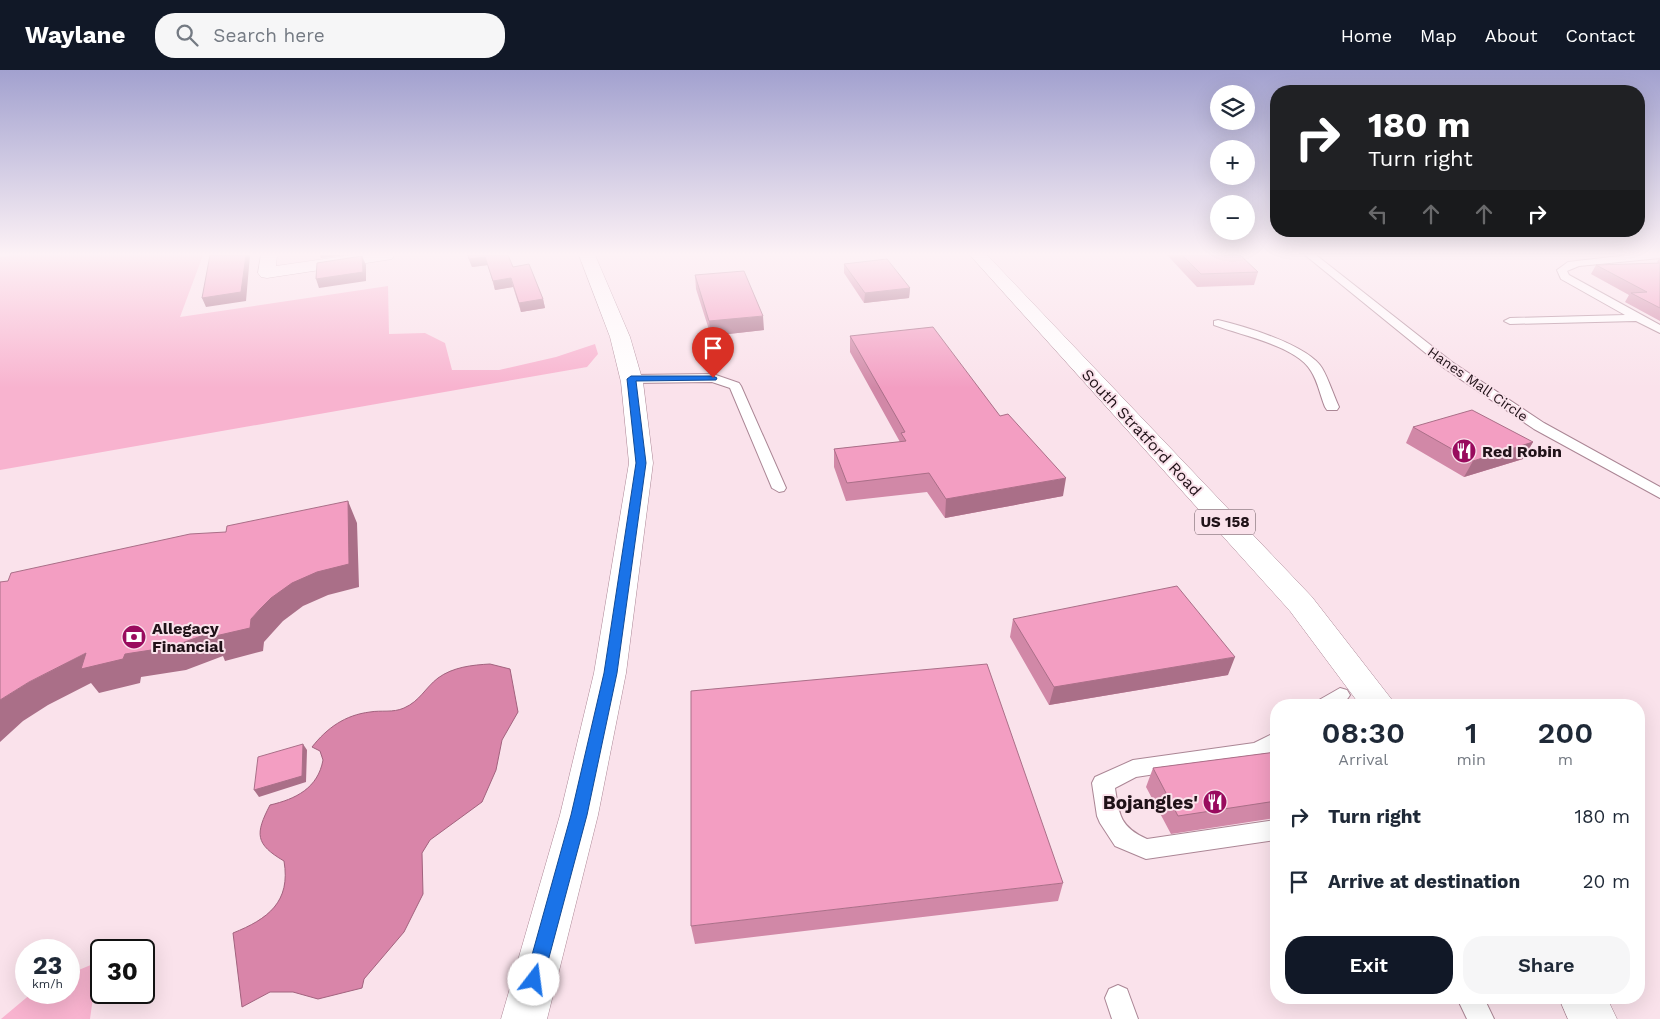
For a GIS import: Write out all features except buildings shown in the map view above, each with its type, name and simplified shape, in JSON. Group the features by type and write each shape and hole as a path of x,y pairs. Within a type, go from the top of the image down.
{"street":[{"path":"524,1019 579,815 610,673 641,463 631,379 620,337 605,299"},
{"name":"South Stratford Road","path":"1022,299 1301,604 1374,699"},
{"path":"1585,1004 1594,1019"}],"lane":[{"name":"Hanes Mall Circle","path":"1366,299 1461,374 1539,426 1660,493"},
{"path":"1605,299 1660,330"},
{"path":"1510,321 1638,318"},
{"path":"1218,323 1280,344 1315,366 1332,407"},
{"path":"631,379 713,378 735,386 779,488"},
{"path":"1270,744 1258,751 1133,769 1103,783 1108,816 1123,839 1146,849 1270,831"},
{"path":"1473,1004 1481,1019"}],"shaded area":[{"path":"0,299 187,299 180,317 299,299 388,299 389,334 425,333 445,343 452,370 499,370 556,357 595,344 598,354 587,367 0,470"},
{"path":"490,664 510,669 518,712 502,740 496,770 482,802 430,840 422,853 423,894 404,932 364,979 362,988 318,999 293,992 270,992 242,1007 233,933 257,922 266,915 280,898 284,888 284,861 267,849 260,838 262,824 270,805 297,796 311,785 320,770 323,760 320,751 312,747 330,728 352,716 374,711 404,708 414,702 433,682 444,674 463,667"},
{"path":"90,965 90,1004 92,1004 90,1019 1,1019 19,1004 80,1004 80,969"}],"place":[{"name":"Red Robin","path":"1464,451"},
{"name":"Allegacy Financial","path":"134,637"},
{"name":"Bojangles'","path":"1215,802"}],"route":[{"path":"534,980 579,815 610,673 641,463 631,379 713,378"}]}
